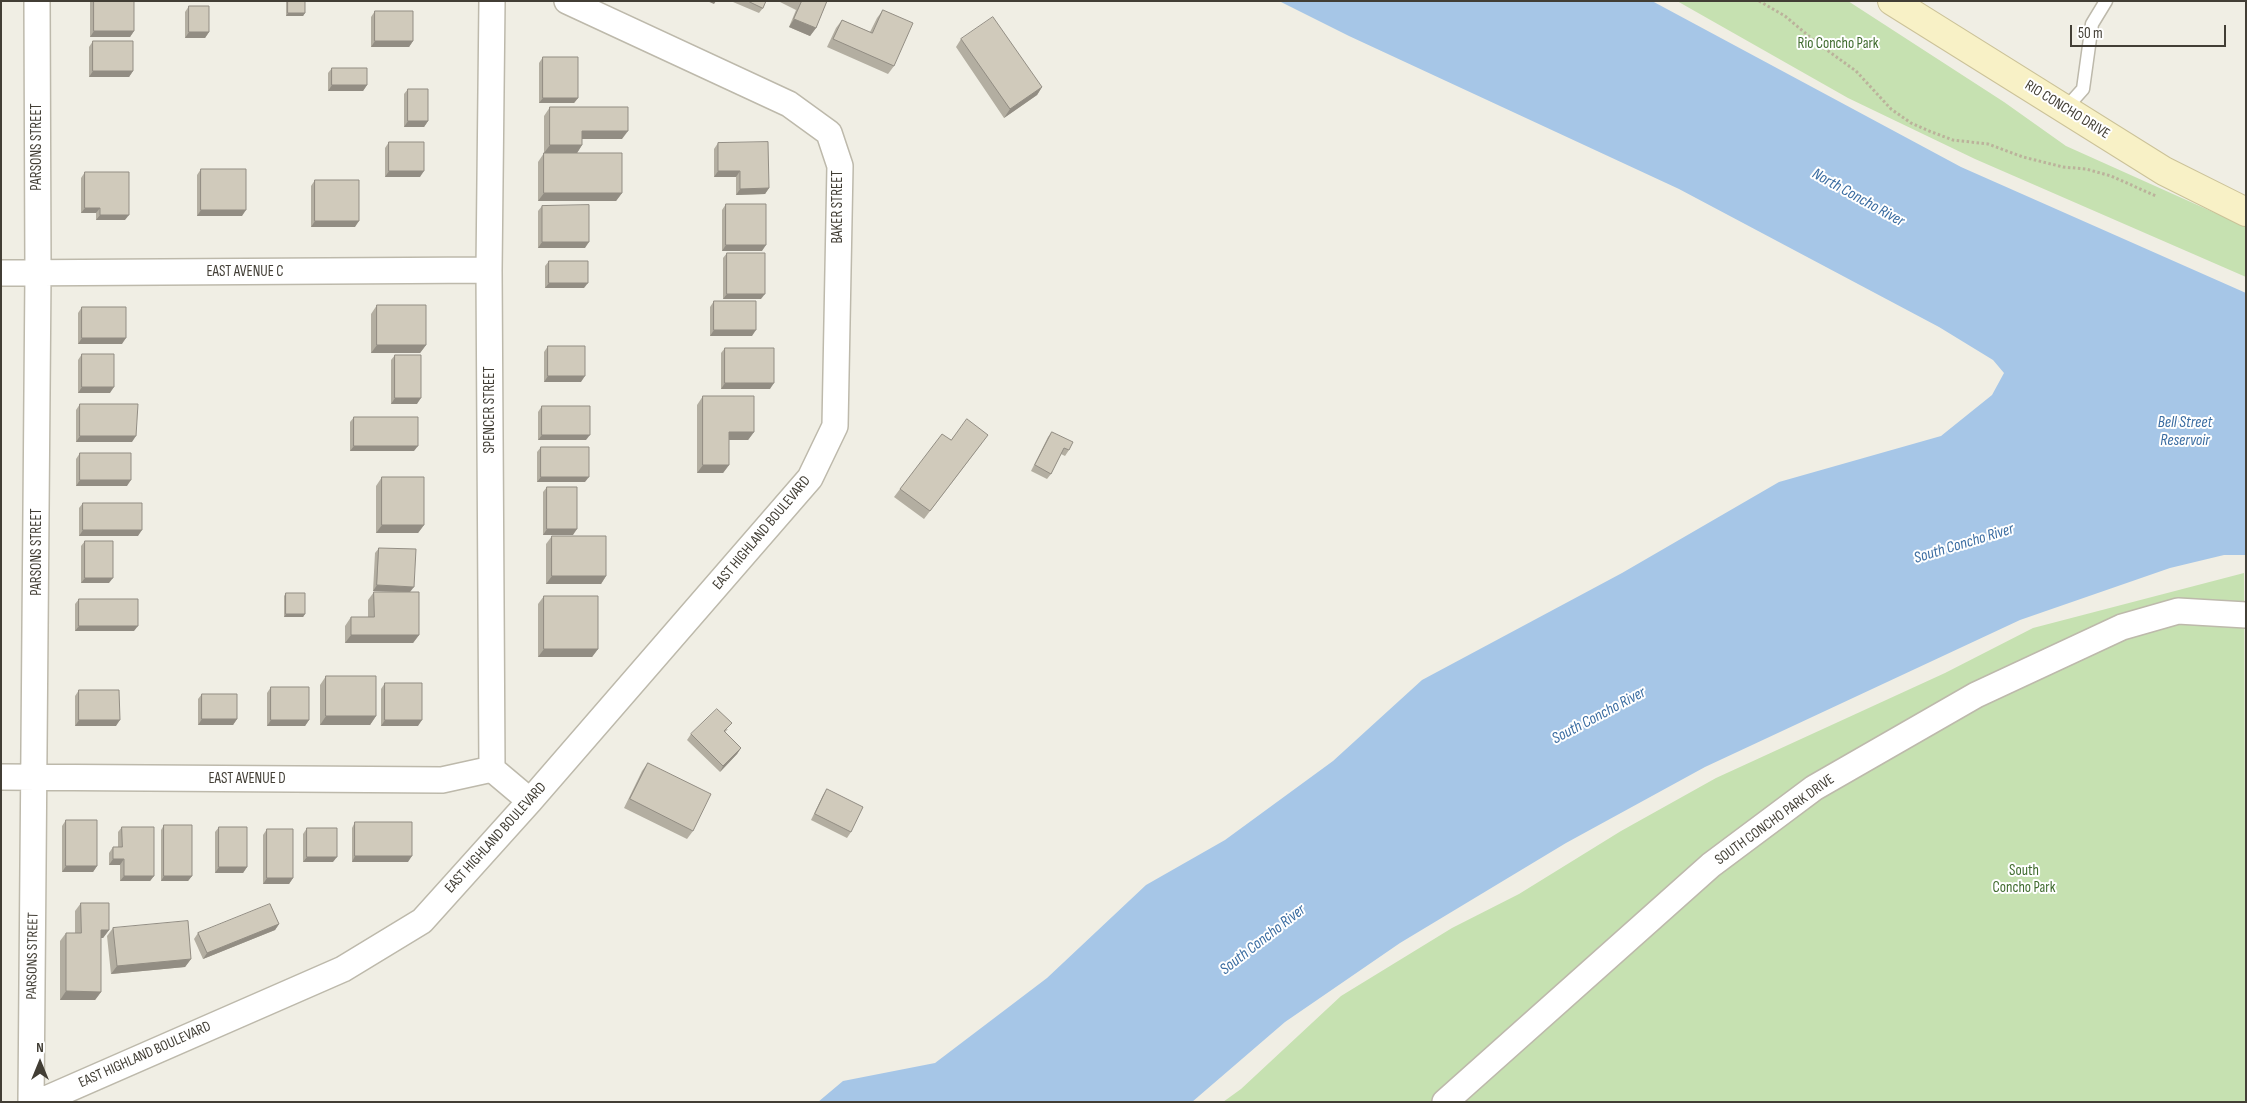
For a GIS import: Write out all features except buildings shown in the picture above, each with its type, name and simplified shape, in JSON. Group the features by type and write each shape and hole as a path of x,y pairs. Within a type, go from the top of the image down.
{"street":[{"name":"PARSONS STREET","path":"31,1102 38,274 37,1"},
{"name":"SPENCER STREET","path":"492,1 488,270 492,768"},
{"name":"BAKER STREET","path":"567,1 790,104 829,133 840,166 835,426"},
{"name":"RIO CONCHO DRIVE","path":"1892,1 2164,171 2246,212"},
{"name":"EAST AVENUE C","path":"1,273 488,270"},
{"name":"EAST HIGHLAND BOULEVARD","path":"39,1102 343,969 422,921 530,801 810,478 835,426"},
{"name":"SOUTH CONCHO PARK DRIVE","path":"1445,1102 1711,865 1814,788 1976,695 2122,627 2178,612 2246,615"},
{"name":"EAST AVENUE D","path":"1,777 442,780 492,768"},
{"path":"492,768 530,801"}],"lane":[{"path":"2065,109 2083,89 2092,24 2106,1"}],"path":[{"path":"1759,1 1785,16 1817,44 1856,71 1891,108 1911,123 1953,140 1988,144 2023,157 2062,167 2086,169 2111,176 2158,197"}],"green space":[{"name":"Rio Concho Park","path":"1677,1 1848,1 2004,102 2066,146 2213,212 2246,223 2246,277 1975,159 1848,98"},
{"name":"South Concho Park","path":"2244,573 2246,1102 1223,1102 1241,1089 1341,996 1452,928 1519,894 1621,831 1716,778 1945,673 2033,628"}],"water":[{"path":"1279,1 1652,1 1961,167 2246,293 2246,555 2224,555 2170,568 2020,620 1705,767 1566,843 1400,943 1285,1022 1192,1102 818,1102 843,1081 935,1063 1047,978 1146,885 1225,840 1333,761 1422,680 1622,573 1779,482 1941,436 1992,395 2004,373 1993,360 1939,327 1679,189 1349,36"}],"water label":[{"name":"North Concho River","path":"1858,198"},
{"name":"Bell Street Reservoir","path":"2185,432"},
{"name":"South Concho River","path":"1964,544"},
{"name":"South Concho River","path":"1599,716"},
{"name":"South Concho River","path":"1263,940"}]}
